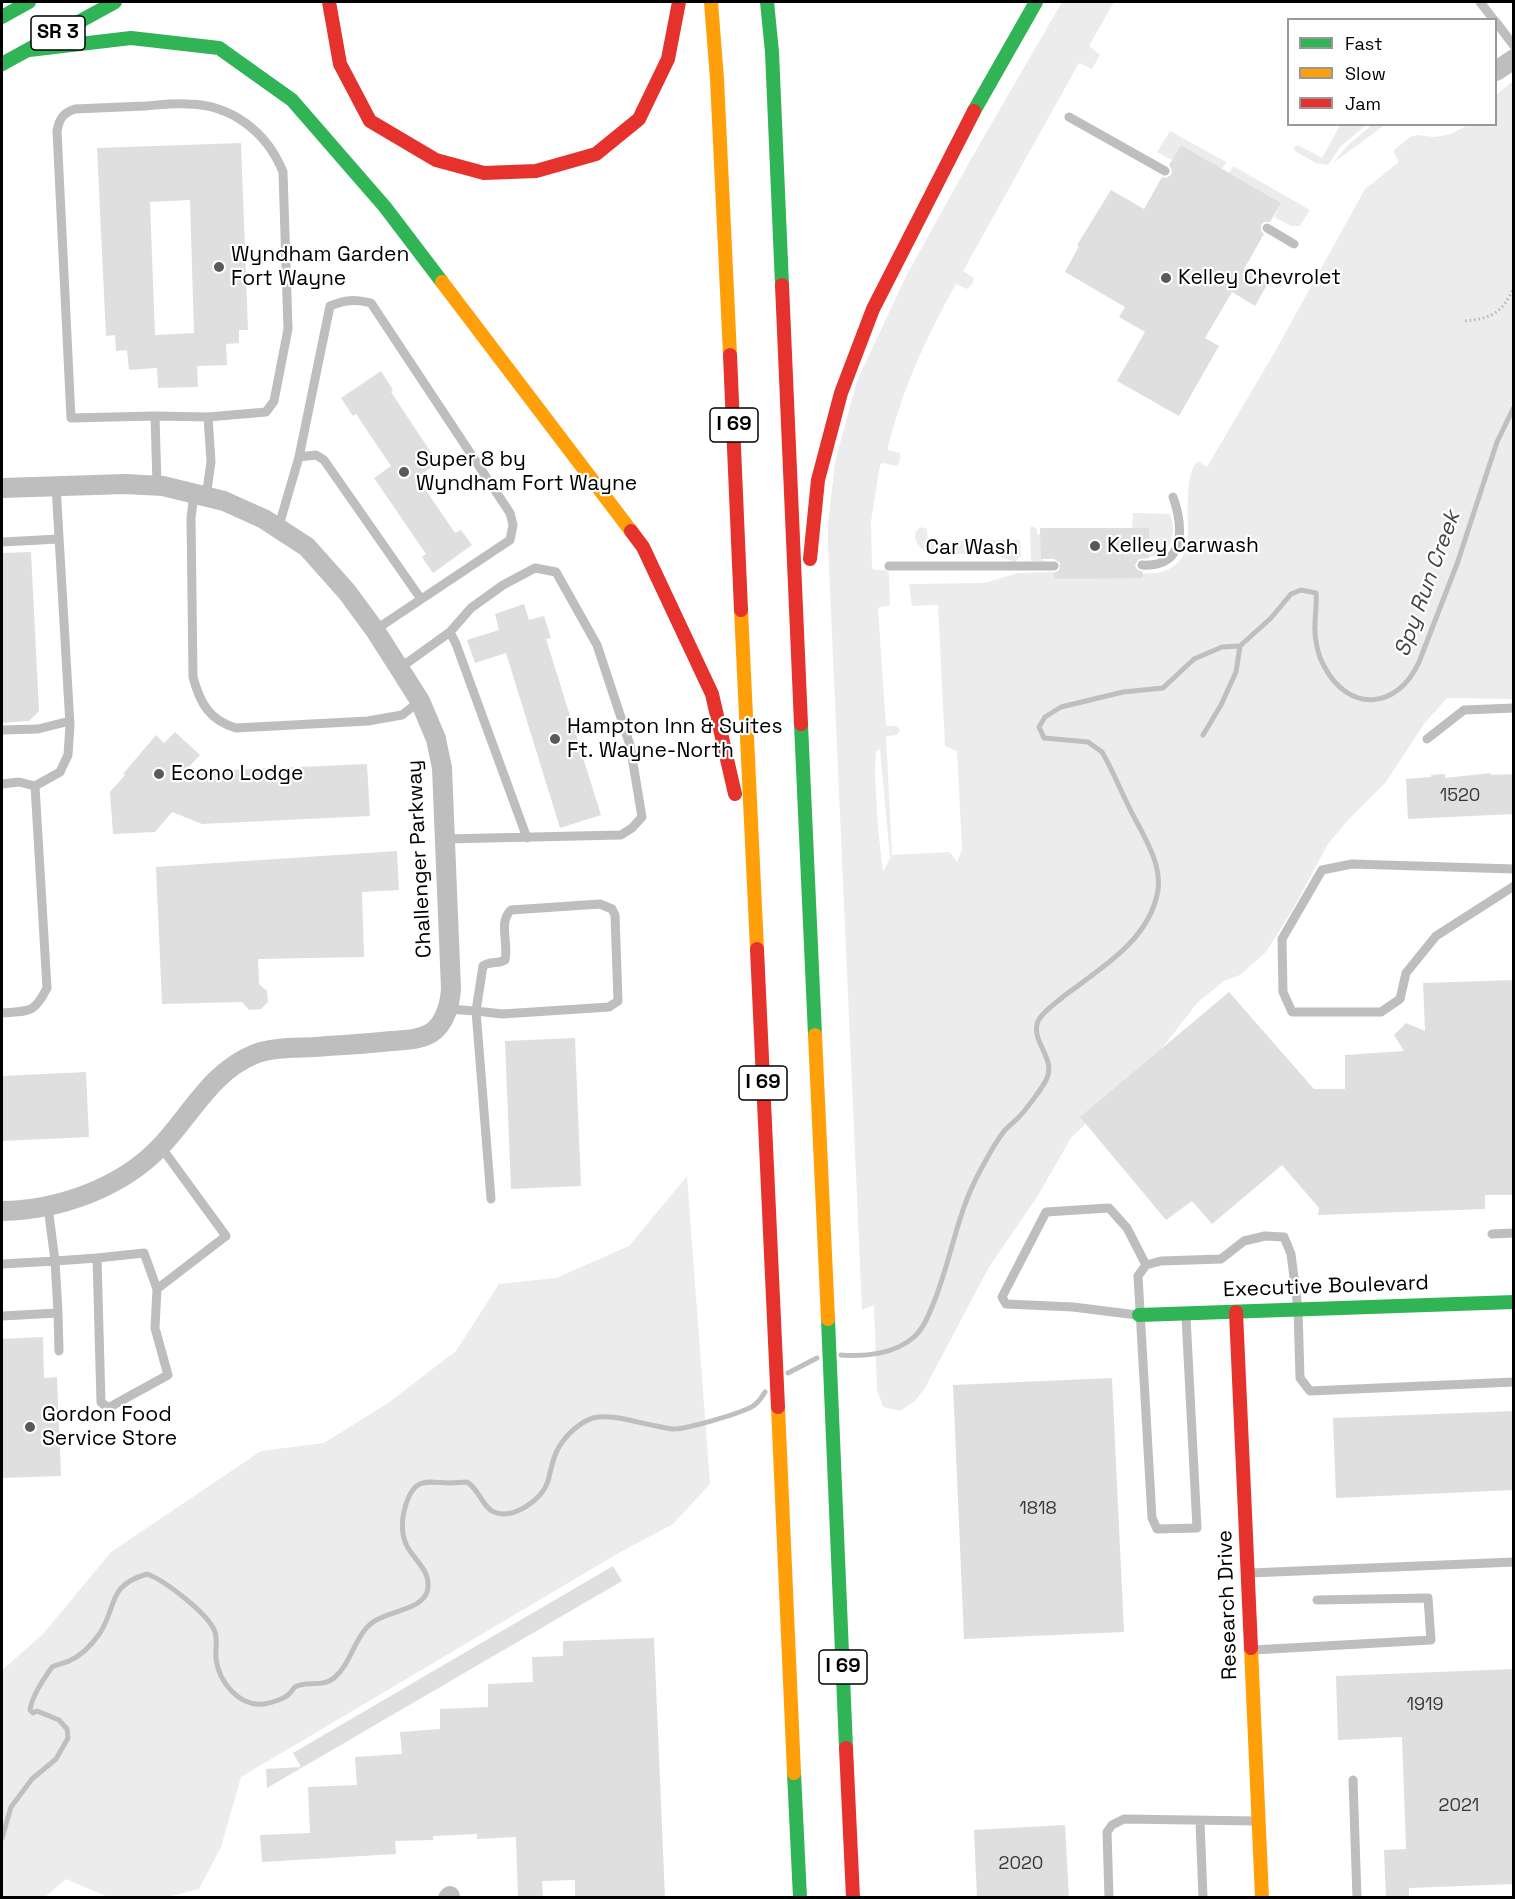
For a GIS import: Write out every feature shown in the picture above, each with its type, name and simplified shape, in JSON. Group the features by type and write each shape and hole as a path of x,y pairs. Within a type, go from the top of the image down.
{"main road":[{"name":"SR 3","path":"2,17 29,2"},
{"name":"SR 3","path":"2,64 115,2"},
{"path":"329,2 340,64 370,121 435,160 484,173 537,171 596,154 639,119 668,59 679,2"},
{"name":"I 69","path":"711,2 718,91 800,1898"},
{"name":"I 69","path":"767,2 772,64 853,1898"},
{"path":"799,686 818,480 841,393 873,309 969,121 1036,2"},
{"path":"29,50 131,38 219,48 292,100 385,207 643,547 712,694 737,804 753,848"},
{"name":"Executive Boulevard","path":"1139,1315 1514,1302"},
{"name":"Research Drive","path":"1236,1312 1262,1898"}],"street":[{"path":"1497,70 1514,59"},
{"name":"Challenger Parkway","path":"2,488 157,485 224,501 264,519 307,547 347,592 375,630 420,701 436,739 442,768 452,988 447,1009"},
{"path":"2,1211 27,1211 48,1207 72,1200 118,1180 161,1147 219,1076 240,1061 257,1053 289,1048 365,1044 418,1038 433,1032 444,1018 447,1009"}],"lane":[{"path":"1480,2 1493,18"},
{"path":"1497,24 1514,46"},
{"path":"189,103 216,109 241,118 261,135 276,155 283,172 288,329 274,400 266,412 208,417 155,416 71,418 57,131 59,120 66,112 75,109 189,103"},
{"path":"1069,117 1165,171"},
{"path":"1267,228 1294,244"},
{"path":"278,529 299,457 330,306 342,301 357,300 371,303 510,513 513,525 510,540 375,630"},
{"path":"155,416 157,485"},
{"path":"208,417 211,462 191,518 193,677 199,699 210,713 225,725 236,728 368,721 402,715 420,701"},
{"path":"299,457 316,455 324,460 421,599"},
{"path":"2,783 20,782 35,786 60,772 68,755 70,721 56,486"},
{"path":"1142,565 1160,563 1173,555 1180,537 1180,518 1173,497"},
{"path":"2,542 59,539"},
{"name":"Car Wash","path":"890,566 1054,566"},
{"path":"400,669 450,632 471,609 503,585 535,568 556,572 597,645 630,745 642,817 632,828 621,835 445,839"},
{"path":"450,632 527,838"},
{"path":"1427,739 1464,710 1514,708"},
{"path":"2,730 38,729 70,721"},
{"path":"2,1013 28,1011 39,1002 47,988 35,786"},
{"path":"1514,869 1352,864 1322,870 1282,939 1283,992 1292,1012 1381,1012 1400,999 1406,973 1436,936 1514,886"},
{"path":"447,1009 476,1011 502,1014 609,1007 618,1001 615,915 612,909 600,904 511,910 507,914 505,926 505,960 487,963 483,966 476,1011 491,1199"},
{"path":"157,1289 226,1236 161,1147"},
{"path":"48,1207 55,1261 60,1351"},
{"path":"1139,1315 1073,1307 1006,1304 1002,1297 1046,1212 1109,1208 1127,1228 1146,1265"},
{"path":"1492,1233 1514,1233"},
{"path":"1185,1314 1197,1528 1156,1529 1152,1518 1139,1315 1138,1276 1146,1265 1161,1261 1221,1259 1244,1241 1265,1236 1284,1237 1291,1254 1298,1309 1300,1378 1310,1391 1514,1382"},
{"path":"2,1264 144,1253 157,1289 155,1328 168,1375 108,1408 101,1402 97,1258"},
{"path":"2,1316 58,1313"},
{"path":"1247,1574 1514,1562"},
{"path":"1251,1650 1431,1640 1428,1598 1317,1600"},
{"path":"1353,1780 1357,1898"},
{"path":"1110,1898 1107,1832 1112,1825 1124,1819 1258,1821"},
{"path":"1200,1821 1203,1898"}],"path":[{"path":"1465,321 1487,318 1501,309 1514,287"}],"shaded area":[{"path":"1062,2 1114,2 1089,46 1100,55 1092,69 1079,63 963,271 974,278 972,284 967,289 956,284 925,343 908,383 888,447 888,450 900,453 900,461 897,466 882,463 880,465 871,522 872,568 886,570 889,573 890,605 878,608 886,726 897,726 900,731 897,735 886,736 892,855 950,852 957,862 962,849 957,751 945,746 938,605 912,606 909,584 984,583 1018,573 1054,572 1054,578 1157,573 1177,563 1184,555 1188,544 1188,500 1193,468 1198,461 1207,467 1277,348 1365,189 1399,162 1394,150 1410,137 1417,135 1435,137 1451,134 1466,126 1497,126 1497,94 1513,81 1513,699 1447,698 1424,724 1386,782 1328,844 1293,909 1266,952 1240,975 1224,981 1198,1002 1156,1056 1071,1138 1037,1197 989,1267 925,1388 915,1401 900,1411 883,1407 877,1390 874,1305 862,1310 828,524 835,462 857,381 906,276","holes":["880,749 890,858 883,872 875,774 876,752"]},
{"path":"1339,126 1365,126 1340,147 1328,165 1316,163 1295,151 1294,147 1298,145 1322,158"},
{"path":"1371,126 1384,126 1333,163 1347,146"},
{"path":"1170,131 1226,162 1222,169 1181,145 1172,160 1157,152"},
{"path":"1233,166 1310,210 1300,226 1291,226 1274,217 1281,203 1229,173"},
{"path":"1133,513 1170,514 1173,528 1168,548 1149,557 1149,528 1132,528"},
{"path":"1032,526 1037,529 1037,534 1041,535 1041,559 1046,561 1031,561 1030,528"},
{"path":"920,527 927,529 928,541 1020,540 1021,556 1015,562 992,554 932,554 917,544 915,533"},
{"path":"687,1176 710,1484 673,1524 617,1554 241,1777 221,1847 199,1889 167,1897 108,1897 66,1879 45,1897 2,1897 2,1670 42,1635 111,1552 261,1451 324,1443 388,1403 456,1351 499,1284 556,1278 629,1246"}],"building":[{"name":"Wyndham Garden Fort Wayne","path":"241,143 248,330 239,330 239,343 226,344 227,365 197,366 198,387 158,388 157,368 129,370 127,350 116,351 115,335 106,336 97,148","holes":["190,200 194,333 155,335 150,202"]},
{"name":"Kelley Chevrolet","path":"1181,145 1281,203 1270,222 1264,222 1261,225 1261,231 1264,234 1244,269 1268,283 1255,306 1232,292 1205,338 1219,346 1179,416 1117,381 1145,332 1119,317 1125,307 1065,272 1079,246 1077,245 1111,190 1144,209 1162,177 1166,178 1171,175 1172,170 1169,165"},
{"name":"Super 8 by Wyndham Fort Wayne","path":"381,371 393,390 391,392 438,463 417,477 455,533 461,530 472,545 433,573 422,557 426,554 374,478 391,466 356,414 353,416 341,398"},
{"name":"Kelley Carwash","path":"1040,528 1149,528 1149,558 1139,559 1135,565 1143,572 1143,578 1054,579 1054,573 1059,570 1060,563 1054,559 1041,559"},
{"path":"31,552 39,711 29,721 2,723 2,553"},
{"name":"Hampton Inn & Suites Ft. Wayne-North","path":"524,604 529,620 544,616 551,638 546,639 601,815 560,828 506,653 475,663 467,640 499,630 495,614"},
{"path":"175,732 200,755 184,772 367,764 370,816 202,824 172,812 155,832 113,834 110,792 156,735 164,743"},
{"path":"1491,773 1491,775 1514,774 1514,814 1408,819 1406,779 1445,774 1445,778"},
{"path":"397,851 399,890 362,892 364,957 258,959 259,984 267,991 268,1002 261,1009 249,1010 242,1002 162,1004 156,867"},
{"path":"1514,980 1514,1195 1485,1195 1485,1209 1318,1215 1319,1208 1282,1165 1212,1224 1192,1201 1166,1220 1080,1117 1229,992 1314,1089 1345,1089 1345,1055 1404,1051 1394,1035 1406,1023 1425,1031 1423,983"},
{"path":"575,1038 581,1186 511,1189 505,1041"},
{"path":"86,1072 89,1137 2,1141 2,1076"},
{"name":"Gordon Food Service Store","path":"43,1337 44,1378 57,1377 61,1476 2,1478 2,1339"},
{"path":"1112,1378 1124,1632 964,1639 953,1385"},
{"path":"1514,1411 1514,1490 1336,1498 1333,1418"},
{"path":"613,1566 622,1581 267,1788 266,1769 301,1767 293,1753"},
{"path":"654,1638 665,1898 575,1898 575,1880 542,1881 543,1898 518,1898 516,1837 477,1839 477,1834 433,1836 433,1840 395,1841 396,1854 262,1862 260,1835 310,1833 308,1787 357,1785 355,1757 402,1754 400,1732 440,1729 440,1709 488,1707 488,1684 533,1682 532,1657 563,1656 563,1641"},
{"path":"1514,1669 1514,1884 1409,1888 1409,1898 1386,1898 1384,1850 1406,1849 1402,1737 1338,1740 1336,1676"},
{"path":"1065,1825 1069,1898 977,1898 974,1830"}],"waterway":[{"name":"Spy Run Creek","path":"1203,735 1221,705 1236,672 1240,646 1271,618 1291,594 1301,590 1316,593 1315,630 1318,652 1334,682 1346,692 1373,700 1386,697 1410,678 1419,662 1457,564 1497,442 1514,407"},
{"name":"Spy Run Creek","path":"841,1355 870,1355 889,1351 906,1343 921,1329 934,1302 971,1188 1005,1130 1025,1110 1047,1078 1048,1063 1037,1036 1038,1021 1050,1007 1122,951 1145,924 1153,908 1158,890 1157,868 1144,835 1102,752 1088,742 1044,738 1039,727 1045,717 1061,707 1123,692 1163,688 1194,659 1222,647 1240,646"},
{"name":"Spy Run Creek","path":"788,1373 817,1358"},
{"name":"Spy Run Creek","path":"2,1838 11,1807 32,1779 56,1759 68,1738 67,1729 59,1720 37,1711 33,1713 30,1710 35,1694 52,1667 73,1659 94,1641 106,1623 115,1597 125,1584 147,1574 185,1598 204,1616 215,1632 216,1659 226,1684 246,1701 255,1704 274,1702 287,1696 299,1685 324,1683 334,1678 345,1665 361,1635 373,1622 411,1607 424,1598 427,1592 427,1578 409,1550 402,1529 409,1495 417,1485 428,1482 467,1482 490,1510 502,1514 518,1511 540,1495 548,1481 559,1447 574,1429 588,1420 608,1417 670,1429 681,1428 747,1409 757,1403 765,1392"}],"traffic: fast":[{"path":"2,17 29,2"},
{"path":"2,64 115,2"},
{"path":"767,2 772,52 782,285"},
{"path":"974,111 1036,2"},
{"path":"29,50 131,38 219,48 292,100 385,207 442,282"},
{"path":"801,724 815,1035"},
{"path":"1139,1315 1514,1302"},
{"path":"828,1319 846,1748"},
{"path":"794,1773 800,1898"}],"traffic: slow":[{"path":"711,2 717,79 730,355"},
{"path":"442,282 631,531"},
{"path":"741,610 757,949"},
{"path":"815,1035 828,1319"},
{"path":"778,1407 794,1773"},
{"path":"1251,1648 1262,1898"}],"traffic: jam":[{"path":"329,2 340,64 370,121 436,160 484,173 536,171 596,154 639,119 668,59 679,2"},
{"path":"810,559 818,480 841,393 873,309 974,111"},
{"path":"782,285 801,724"},
{"path":"730,355 741,610"},
{"path":"631,531 643,547 712,694 735,794"},
{"path":"757,949 778,1407"},
{"path":"1236,1312 1251,1648"},
{"path":"846,1748 853,1898"}],"place":[{"name":"Wyndham Garden Fort Wayne","path":"219,267"},
{"name":"Kelley Chevrolet","path":"1166,278"},
{"name":"Super 8 by Wyndham Fort Wayne","path":"404,472"},
{"name":"Kelley Carwash","path":"1095,546"},
{"name":"Hampton Inn & Suites Ft. Wayne-North","path":"555,739"},
{"name":"Econo Lodge","path":"159,774"},
{"name":"Gordon Food Service Store","path":"30,1427"}]}
